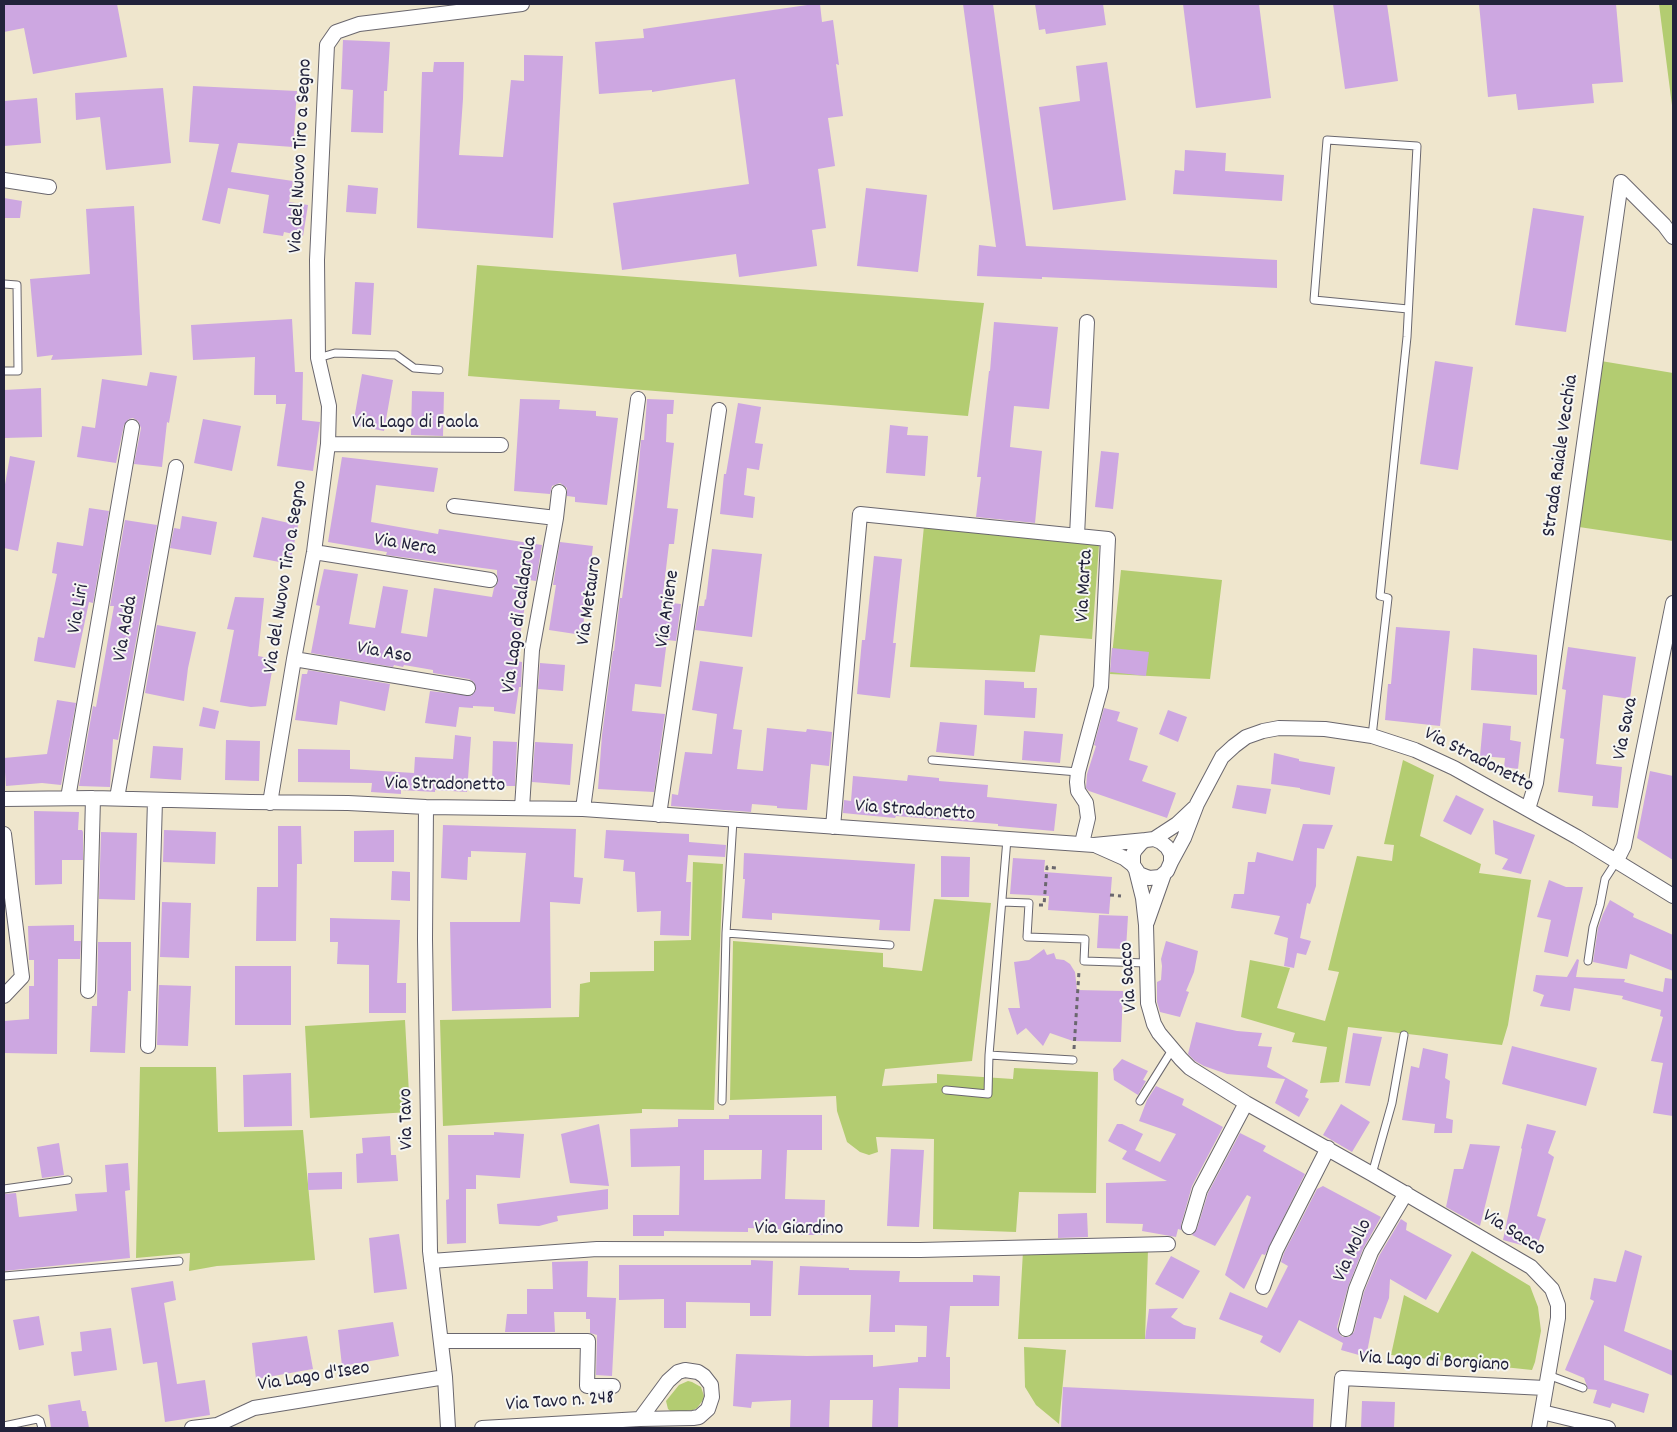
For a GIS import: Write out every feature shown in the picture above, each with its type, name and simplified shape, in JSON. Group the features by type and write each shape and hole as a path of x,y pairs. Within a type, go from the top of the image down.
{"street":[{"name":"Via del Nuovo Tiro a Segno","path":"270,803 314,552 328,444 329,406 318,358 317,260 327,45 336,32 408,11 522,4"},
{"path":"4,180 50,187"},
{"name":"Strada Raiale Vecchia","path":"1528,809 1536,783 1622,182 1664,225 1673,237"},
{"name":"Via Marta","path":"1087,322 1077,536 1108,539 1101,687 1077,782 1078,791 1086,803 1088,844"},
{"name":"Via Metauro","path":"583,809 638,399"},
{"name":"Via Aniene","path":"660,815 719,410"},
{"name":"Via Liri","path":"68,798 132,427"},
{"name":"Via Lago di Paola","path":"328,444 501,444"},
{"name":"Via Adda","path":"117,798 176,467"},
{"name":"Via Lago di Caldarola","path":"522,808 532,650 559,492"},
{"name":"Via Lago di Caldarola","path":"454,506 556,518"},
{"path":"833,827 860,514 1077,536"},
{"name":"Via Nera","path":"314,552 490,580"},
{"name":"Via Sava","path":"1616,862 1624,846 1673,603"},
{"name":"Via Aso","path":"294,659 468,688"},
{"name":"Via Stradonetto","path":"1168,868 1184,838 1197,804 1222,757 1246,737 1263,731 1287,728 1325,729 1372,736 1415,750 1454,768 1528,809 1673,896"},
{"path":"88,991 92,798"},
{"name":"Via Stradonetto","path":"4,799 117,798 270,803 348,803 426,807 583,809 1088,844 1150,840 1177,824 1197,804"},
{"path":"148,1046 155,800"},
{"name":"Via Tavo","path":"426,807 425,939 431,1261 445,1377 448,1428"},
{"path":"4,834 22,977 4,996"},
{"path":"1150,840 1161,842 1171,854 1168,868 1160,876 1149,878 1144,877 1134,867 1132,854 1142,842 1150,840"},
{"name":"Via Stradonetto","path":"1088,844 1115,853 1134,867"},
{"name":"Via Sacco","path":"1134,867 1143,898 1146,925 1147,994 1151,1013 1159,1033 1172,1050 1190,1068 1246,1104 1328,1148 1531,1266 1547,1282 1555,1294 1559,1311 1539,1428"},
{"name":"Via Sacco","path":"1146,925 1168,868"},
{"path":"1189,1228 1200,1190 1246,1104"},
{"path":"1263,1287 1276,1250 1328,1148"},
{"name":"Via Mollo","path":"1346,1329 1356,1290 1372,1252 1406,1193"},
{"name":"Via Giardino","path":"431,1261 596,1249 920,1250 1168,1244"},
{"path":"441,1341 588,1342 587,1386 613,1386"},
{"name":"Via Tavo n. 248","path":"482,1428 640,1418 682,1420 699,1417 708,1409 711,1403 711,1385 698,1372 685,1370 678,1372 668,1380 640,1418"},
{"name":"Via Lago d'Iseo","path":"192,1428 217,1426 254,1408 445,1377"},
{"name":"Via Lago di Borgiano","path":"1338,1428 1342,1378 1546,1382"},
{"path":"1542,1412 1608,1428"}],"lane":[{"path":"1372,736 1388,598 1380,596 1407,336 1416,146 1327,140 1314,300 1408,309"},
{"path":"4,284 17,285 18,371 4,371"},
{"path":"318,358 336,353 396,355 414,368 440,370"},
{"path":"932,760 1078,772"},
{"path":"722,1101 726,933 733,820"},
{"path":"946,1090 988,1094 989,1055 1007,839"},
{"path":"1588,961 1593,927 1605,879 1616,862"},
{"path":"1002,902 1029,903 1027,937 1085,939 1084,961 1146,963"},
{"path":"726,933 890,945"},
{"path":"1372,1174 1392,1103 1404,1035"},
{"path":"1140,1101 1172,1050"},
{"path":"989,1055 1073,1060"},
{"path":"4,1188 68,1180"},
{"path":"4,1276 179,1261"},
{"path":"1546,1382 1582,1388"},
{"path":"4,1426 37,1419 40,1421 42,1428"}],"path":[{"path":"1029,903 1044,905 1047,867 1057,868"},
{"path":"1110,894 1122,896"},
{"path":"1073,1060 1079,965 1084,961"}],"green space":[{"path":"1659,4 1673,4 1673,113 1661,20"},
{"path":"477,265 984,303 968,416 468,376"},
{"path":"1601,361 1673,373 1673,541 1579,527"},
{"path":"924,526 1099,545 1092,639 1040,635 1035,672 910,667"},
{"path":"1121,570 1222,580 1210,679 1110,674"},
{"path":"1403,760 1434,775 1420,836 1481,864 1479,873 1531,880 1508,1025 1502,1045 1348,1027 1339,1082 1320,1083 1327,1047 1292,1042 1295,1033 1241,1017 1250,960 1290,968 1277,1008 1325,1021 1339,972 1328,970 1357,856 1392,861 1394,845 1384,844"},
{"path":"693,862 723,864 714,1110 642,1109 642,1113 443,1126 440,1020 579,1017 580,984 590,982 590,972 654,971 654,941 691,940"},
{"path":"934,899 991,903 972,1061 885,1069 882,1086 937,1083 937,1074 1013,1079 1014,1068 1098,1072 1096,1193 1019,1192 1016,1232 933,1229 934,1139 876,1137 878,1152 869,1155 860,1152 847,1142 837,1111 836,1096 730,1100 733,941 883,953 883,967 922,971"},
{"path":"405,1020 410,1112 310,1118 305,1026"},
{"path":"140,1067 216,1067 218,1132 303,1130 315,1260 217,1266 189,1271 190,1253 136,1258"},
{"path":"1148,1250 1145,1339 1018,1339 1023,1251"},
{"path":"1472,1251 1530,1286 1538,1307 1541,1331 1532,1370 1391,1355 1404,1295 1438,1313"},
{"path":"1024,1347 1066,1350 1059,1424 1036,1405 1025,1387"},
{"path":"688,1381 701,1387 704,1396 703,1400 693,1410 673,1413 668,1409 666,1401 679,1385"}],"building":[{"path":"4,4 117,4 127,57 33,74 24,28 4,32"},
{"path":"820,4 822,22 833,20 839,65 836,64 843,116 828,118 835,166 818,169 826,228 812,230 817,266 739,277 736,254 622,270 613,203 749,184 735,79 652,92 652,90 599,94 595,42 644,38 643,29"},
{"path":"963,4 993,4 1026,246 1277,260 1277,288 1042,277 1042,279 977,276 979,245 996,247"},
{"path":"1035,4 1103,4 1106,25 1046,34 1045,29 1039,30"},
{"path":"1183,4 1259,4 1271,98 1196,108"},
{"path":"1333,4 1387,4 1398,81 1345,89"},
{"path":"1479,4 1616,4 1623,82 1592,84 1594,103 1518,110 1516,94 1488,97"},
{"path":"343,40 390,42 387,91 384,91 383,133 351,132 353,90 341,89"},
{"path":"524,55 563,56 553,238 417,228 422,72 433,72 434,62 464,62 459,155 503,157 511,80 524,81"},
{"path":"1107,62 1126,200 1053,210 1039,107 1080,101 1076,66"},
{"path":"193,86 297,91 293,147 238,143 231,172 293,181 289,202 308,205 303,236 284,232 283,236 263,233 269,195 228,188 220,224 202,220 219,144 189,142"},
{"path":"163,88 171,163 106,170 100,117 76,120 75,93"},
{"path":"37,98 41,143 4,146 4,101"},
{"path":"1185,150 1226,153 1225,171 1284,175 1282,201 1173,194 1175,170 1184,171"},
{"path":"348,185 378,188 376,214 346,212"},
{"path":"866,188 927,195 918,272 857,266"},
{"path":"4,198 22,201 20,218 4,218"},
{"path":"134,206 142,355 51,360 53,355 37,357 30,279 90,274 86,209"},
{"path":"1533,208 1584,216 1566,332 1515,325"},
{"path":"355,282 374,283 371,335 352,334"},
{"path":"292,319 295,372 303,372 302,420 320,422 313,471 277,466 286,404 276,404 276,395 254,395 255,357 193,360 191,325"},
{"path":"994,322 1058,327 1049,409 1014,406 1010,447 1042,451 1035,523 976,517 981,477 977,477"},
{"path":"1435,361 1473,367 1458,470 1420,464"},
{"path":"150,372 177,376 169,423 167,422 162,467 134,464 141,428 138,421 133,418 129,419 124,425 116,463 77,457 82,426 95,428 102,379 147,386"},
{"path":"362,374 393,380 384,431 353,425"},
{"path":"41,388 42,437 4,438 4,390"},
{"path":"412,391 444,392 443,436 411,435"},
{"path":"520,399 560,400 559,409 596,411 596,416 618,418 607,505 575,502 575,497 567,496 567,488 560,483 552,486 550,494 514,491"},
{"path":"647,399 674,400 673,414 667,414 666,442 674,443 667,508 678,509 674,544 669,544 662,602 681,604 676,641 667,640 661,687 635,684 632,711 665,714 654,792 598,789 602,735 637,487 641,440 644,440"},
{"path":"738,403 761,407 755,443 763,444 759,470 747,468 744,495 755,497 753,518 720,514 724,474 726,474"},
{"path":"203,419 241,426 232,471 194,463"},
{"path":"890,425 908,427 907,435 928,436 925,476 886,473"},
{"path":"1101,451 1119,453 1113,509 1095,507"},
{"path":"10,456 35,461 18,551 4,548 4,490"},
{"path":"342,457 438,468 434,492 376,485 371,522 438,534 439,529 542,545 536,581 529,580 516,661 522,662 521,687 519,687 515,714 494,711 494,707 459,707 456,727 425,723 430,691 471,696 476,690 474,682 469,679 433,673 433,670 404,665 403,667 394,665 393,667 311,653 320,606 316,605 324,569 358,574 349,624 375,628 383,586 408,590 401,633 427,637 434,588 492,597 498,582 497,570 386,555 387,552 328,542"},
{"path":"89,508 109,511 93,603 89,602 75,668 34,661 38,637 44,638 57,574 52,573 57,542 83,546"},
{"path":"182,516 217,522 211,555 170,548 174,528 180,529"},
{"path":"262,517 298,525 290,564 253,557"},
{"path":"125,520 157,525 118,740 113,739 110,787 79,786 93,706 96,707 114,606 110,606"},
{"path":"560,542 593,546 582,635 549,630 556,585 553,585"},
{"path":"712,549 762,554 752,637 695,630 699,606 704,606 706,600"},
{"path":"874,556 902,559 893,643 896,643 890,698 857,694 862,640 865,640"},
{"path":"235,597 264,598 258,656 274,659 266,706 251,707 220,702 234,630 227,629"},
{"path":"157,625 196,632 188,668 184,701 145,693"},
{"path":"1396,627 1450,631 1440,726 1385,720 1388,684 1391,684"},
{"path":"1568,647 1636,657 1630,699 1603,695 1596,764 1622,767 1618,808 1592,806 1593,796 1558,792 1564,739 1560,738 1566,690 1562,689"},
{"path":"1112,648 1149,652 1146,676 1110,672"},
{"path":"1473,648 1537,655 1537,695 1471,690"},
{"path":"700,661 743,667 733,729 742,730 737,769 763,771 767,728 806,732 807,729 832,732 829,766 811,764 807,810 752,804 751,812 671,806 672,794 678,795 685,752 712,754 717,714 692,710"},
{"path":"540,663 565,665 563,691 538,689"},
{"path":"308,670 390,684 385,711 340,701 337,725 295,720 302,674 307,674"},
{"path":"985,680 1024,682 1024,688 1037,688 1035,718 984,715"},
{"path":"57,700 76,703 61,785 42,783 6,786 4,758 47,754"},
{"path":"203,707 219,711 215,729 199,726"},
{"path":"1104,708 1120,712 1117,721 1138,728 1129,760 1148,766 1142,781 1176,793 1167,818 1089,791 1086,788 1087,774 1096,746 1094,745"},
{"path":"1168,710 1187,717 1178,742 1159,734"},
{"path":"940,722 977,725 974,756 936,752"},
{"path":"1483,723 1511,726 1510,740 1521,742 1518,769 1504,767 1505,758 1480,756"},
{"path":"1024,731 1063,734 1060,763 1022,760"},
{"path":"455,735 471,737 467,792 401,790 401,794 371,792 372,783 298,782 298,749 350,750 350,769 414,773 415,757 453,759"},
{"path":"226,740 260,741 259,781 225,780"},
{"path":"493,741 517,742 515,786 492,786"},
{"path":"535,742 573,744 570,785 532,782"},
{"path":"153,746 183,748 181,780 150,778"},
{"path":"1274,753 1299,759 1299,761 1335,767 1330,795 1271,784"},
{"path":"1650,771 1673,776 1673,860 1637,838"},
{"path":"908,775 939,778 939,781 988,785 987,797 1057,804 1054,831 998,826 998,824 843,813 844,800 851,801 853,776 907,781"},
{"path":"1237,785 1271,789 1266,814 1232,808"},
{"path":"1456,795 1484,809 1471,835 1443,821"},
{"path":"34,811 79,812 78,830 83,832 83,860 62,860 62,884 35,885"},
{"path":"1493,820 1535,835 1521,874 1502,869 1508,859 1495,854"},
{"path":"1303,824 1333,825 1324,849 1317,848 1316,886 1310,904 1307,903 1300,938 1311,941 1306,955 1297,953 1294,968 1284,966 1288,938 1274,934 1280,916 1231,908 1234,894 1244,894 1248,862 1255,862 1257,852 1293,861"},
{"path":"443,825 576,829 574,877 583,878 580,904 550,902 551,1008 452,1011 450,922 520,922 526,853 471,851 471,857 468,857 467,880 441,878"},
{"path":"278,826 301,826 302,864 297,864 296,941 256,941 257,887 278,887"},
{"path":"164,830 216,832 215,864 163,862"},
{"path":"394,830 394,862 354,862 354,831"},
{"path":"606,830 689,834 689,842 726,845 725,857 688,855 686,882 691,882 689,936 660,935 661,911 637,912 635,872 623,871 624,860 604,858"},
{"path":"101,832 137,833 135,900 99,899"},
{"path":"744,853 915,864 910,931 879,930 880,920 772,913 772,920 742,918 745,879 743,879"},
{"path":"941,856 970,857 969,897 941,897"},
{"path":"1013,858 1045,860 1044,872 1112,877 1109,914 1048,910 1049,896 1010,894"},
{"path":"392,871 410,872 410,901 391,900"},
{"path":"1549,880 1566,887 1583,887 1568,957 1544,952 1551,920 1537,917"},
{"path":"1610,900 1634,914 1633,917 1673,935 1673,971 1630,954 1627,969 1593,962 1598,928"},
{"path":"162,902 191,903 189,958 160,957"},
{"path":"1099,915 1128,916 1126,949 1097,948"},
{"path":"330,918 400,920 397,983 406,983 406,1013 369,1013 369,965 337,964 338,942 330,942"},
{"path":"74,925 74,941 81,941 80,959 58,959 57,1054 4,1053 4,1021 29,1019 29,986 34,986 34,960 29,960 28,926"},
{"path":"1166,941 1198,951 1194,972 1186,991 1189,992 1180,1017 1160,1012 1157,1002 1157,982 1161,980 1161,959"},
{"path":"98,942 131,942 131,991 128,991 125,1053 90,1052 92,1006 97,1006"},
{"path":"1044,949 1047,955 1054,953 1056,959 1064,960 1070,964 1075,972 1077,990 1123,991 1121,1042 1073,1041 1050,1033 1043,1046 1026,1028 1017,1035 1008,1008 1020,1008 1014,962 1029,960"},
{"path":"1577,959 1579,960 1576,977 1625,979 1624,982 1663,992 1665,978 1673,979 1673,1116 1653,1113 1663,1063 1651,1061 1663,1017 1660,1016 1661,1010 1622,999 1623,996 1574,988 1570,1011 1540,1006 1544,995 1533,991 1536,975 1567,977"},
{"path":"235,966 291,966 291,1025 235,1025"},
{"path":"159,985 191,986 188,1046 157,1045"},
{"path":"1196,1022 1237,1031 1262,1033 1258,1046 1272,1047 1267,1067 1308,1090 1305,1097 1309,1099 1299,1117 1275,1103 1285,1079 1227,1074 1195,1061 1188,1054"},
{"path":"1353,1033 1382,1037 1370,1086 1345,1083"},
{"path":"1512,1046 1597,1068 1586,1106 1502,1084"},
{"path":"1423,1048 1448,1054 1445,1078 1450,1081 1446,1118 1453,1120 1452,1133 1434,1133 1435,1124 1402,1120 1411,1066 1419,1068"},
{"path":"1122,1059 1148,1071 1143,1080 1146,1081 1138,1095 1114,1080 1113,1069"},
{"path":"291,1073 292,1126 244,1127 243,1075"},
{"path":"1156,1086 1184,1099 1182,1105 1223,1127 1192,1186 1181,1230 1178,1229 1176,1237 1142,1231 1143,1224 1106,1223 1106,1183 1167,1181 1122,1159 1127,1151 1108,1141 1117,1124 1122,1124 1143,1134 1135,1150 1160,1162 1176,1134 1139,1121 1147,1100"},
{"path":"1341,1104 1370,1122 1352,1152 1323,1135"},
{"path":"729,1115 822,1115 822,1150 787,1150 785,1199 825,1200 824,1235 799,1235 799,1230 748,1228 748,1232 664,1231 664,1236 633,1236 633,1215 679,1215 680,1166 631,1167 630,1129 678,1127 678,1119 729,1119","holes":["704,1150 762,1150 761,1179 704,1180"]},
{"path":"599,1124 609,1186 570,1183 561,1134"},
{"path":"1527,1124 1556,1131 1548,1153 1554,1157 1537,1216 1546,1219 1536,1249 1503,1240"},
{"path":"494,1132 524,1134 520,1178 476,1175 476,1189 466,1189 466,1243 447,1244 446,1200 449,1199 448,1135 494,1135"},
{"path":"1240,1133 1266,1146 1263,1151 1305,1174 1265,1255 1262,1254 1244,1289 1225,1275 1251,1197 1247,1195 1215,1246 1192,1235 1197,1229 1208,1193"},
{"path":"390,1136 391,1155 396,1155 398,1181 357,1183 356,1154 363,1153 362,1138"},
{"path":"59,1143 64,1175 42,1178 37,1147"},
{"path":"1470,1144 1500,1146 1480,1226 1446,1207 1454,1169 1463,1169"},
{"path":"891,1149 924,1150 919,1227 887,1226"},
{"path":"128,1163 130,1190 125,1191 130,1258 4,1271 4,1194 16,1193 19,1217 77,1211 75,1194 107,1192 105,1165"},
{"path":"342,1172 342,1189 308,1190 308,1173"},
{"path":"1323,1186 1381,1217 1363,1249 1348,1287 1337,1327 1340,1335 1343,1337 1349,1337 1354,1332 1364,1292 1379,1256 1401,1219 1407,1223 1406,1230 1452,1255 1426,1300 1390,1279 1389,1298 1381,1319 1374,1317 1366,1357 1341,1350 1343,1343 1299,1320 1280,1353 1260,1342 1263,1336 1219,1319 1230,1292 1267,1308 1288,1266 1281,1262 1284,1253 1317,1189"},
{"path":"608,1189 608,1209 557,1216 558,1221 539,1226 499,1224 497,1204"},
{"path":"1087,1213 1088,1237 1058,1238 1058,1214"},
{"path":"399,1234 407,1289 374,1293 369,1238"},
{"path":"1625,1250 1642,1256 1624,1331 1673,1351 1673,1376 1604,1345 1604,1380 1649,1394 1644,1413 1612,1403 1610,1408 1593,1403 1597,1390 1588,1389 1584,1378 1565,1370 1594,1301 1590,1299 1594,1278 1616,1282"},
{"path":"1171,1256 1200,1271 1183,1299 1155,1284"},
{"path":"751,1260 773,1261 771,1316 750,1316 750,1303 686,1302 686,1328 664,1328 664,1299 619,1300 619,1265 751,1265"},
{"path":"588,1261 587,1297 616,1298 612,1376 596,1375 597,1335 590,1333 590,1319 586,1319 586,1312 554,1312 555,1332 505,1332 507,1314 527,1314 527,1289 553,1289 552,1262"},
{"path":"800,1266 849,1268 849,1270 900,1271 899,1282 973,1282 973,1275 1000,1276 999,1306 950,1306 946,1357 950,1357 950,1389 899,1388 898,1428 872,1428 873,1400 830,1400 829,1428 790,1428 791,1400 752,1402 751,1408 733,1406 736,1354 873,1355 873,1367 918,1362 918,1357 926,1357 927,1326 895,1325 895,1332 869,1332 871,1295 798,1295"},
{"path":"173,1281 176,1300 164,1303 177,1384 205,1380 210,1415 165,1422 157,1362 143,1364 131,1288"},
{"path":"1178,1308 1171,1317 1184,1325 1196,1328 1195,1339 1145,1339 1149,1309"},
{"path":"39,1316 44,1345 19,1350 13,1320"},
{"path":"393,1322 399,1356 342,1366 338,1330"},
{"path":"111,1328 117,1370 74,1376 71,1352 82,1351 80,1332"},
{"path":"307,1336 313,1369 256,1379 252,1343"},
{"path":"1063,1387 1314,1399 1313,1428 1061,1428"},
{"path":"80,1400 82,1411 86,1411 89,1428 51,1428 48,1405"},
{"path":"1362,1401 1395,1402 1394,1428 1361,1428"}]}
